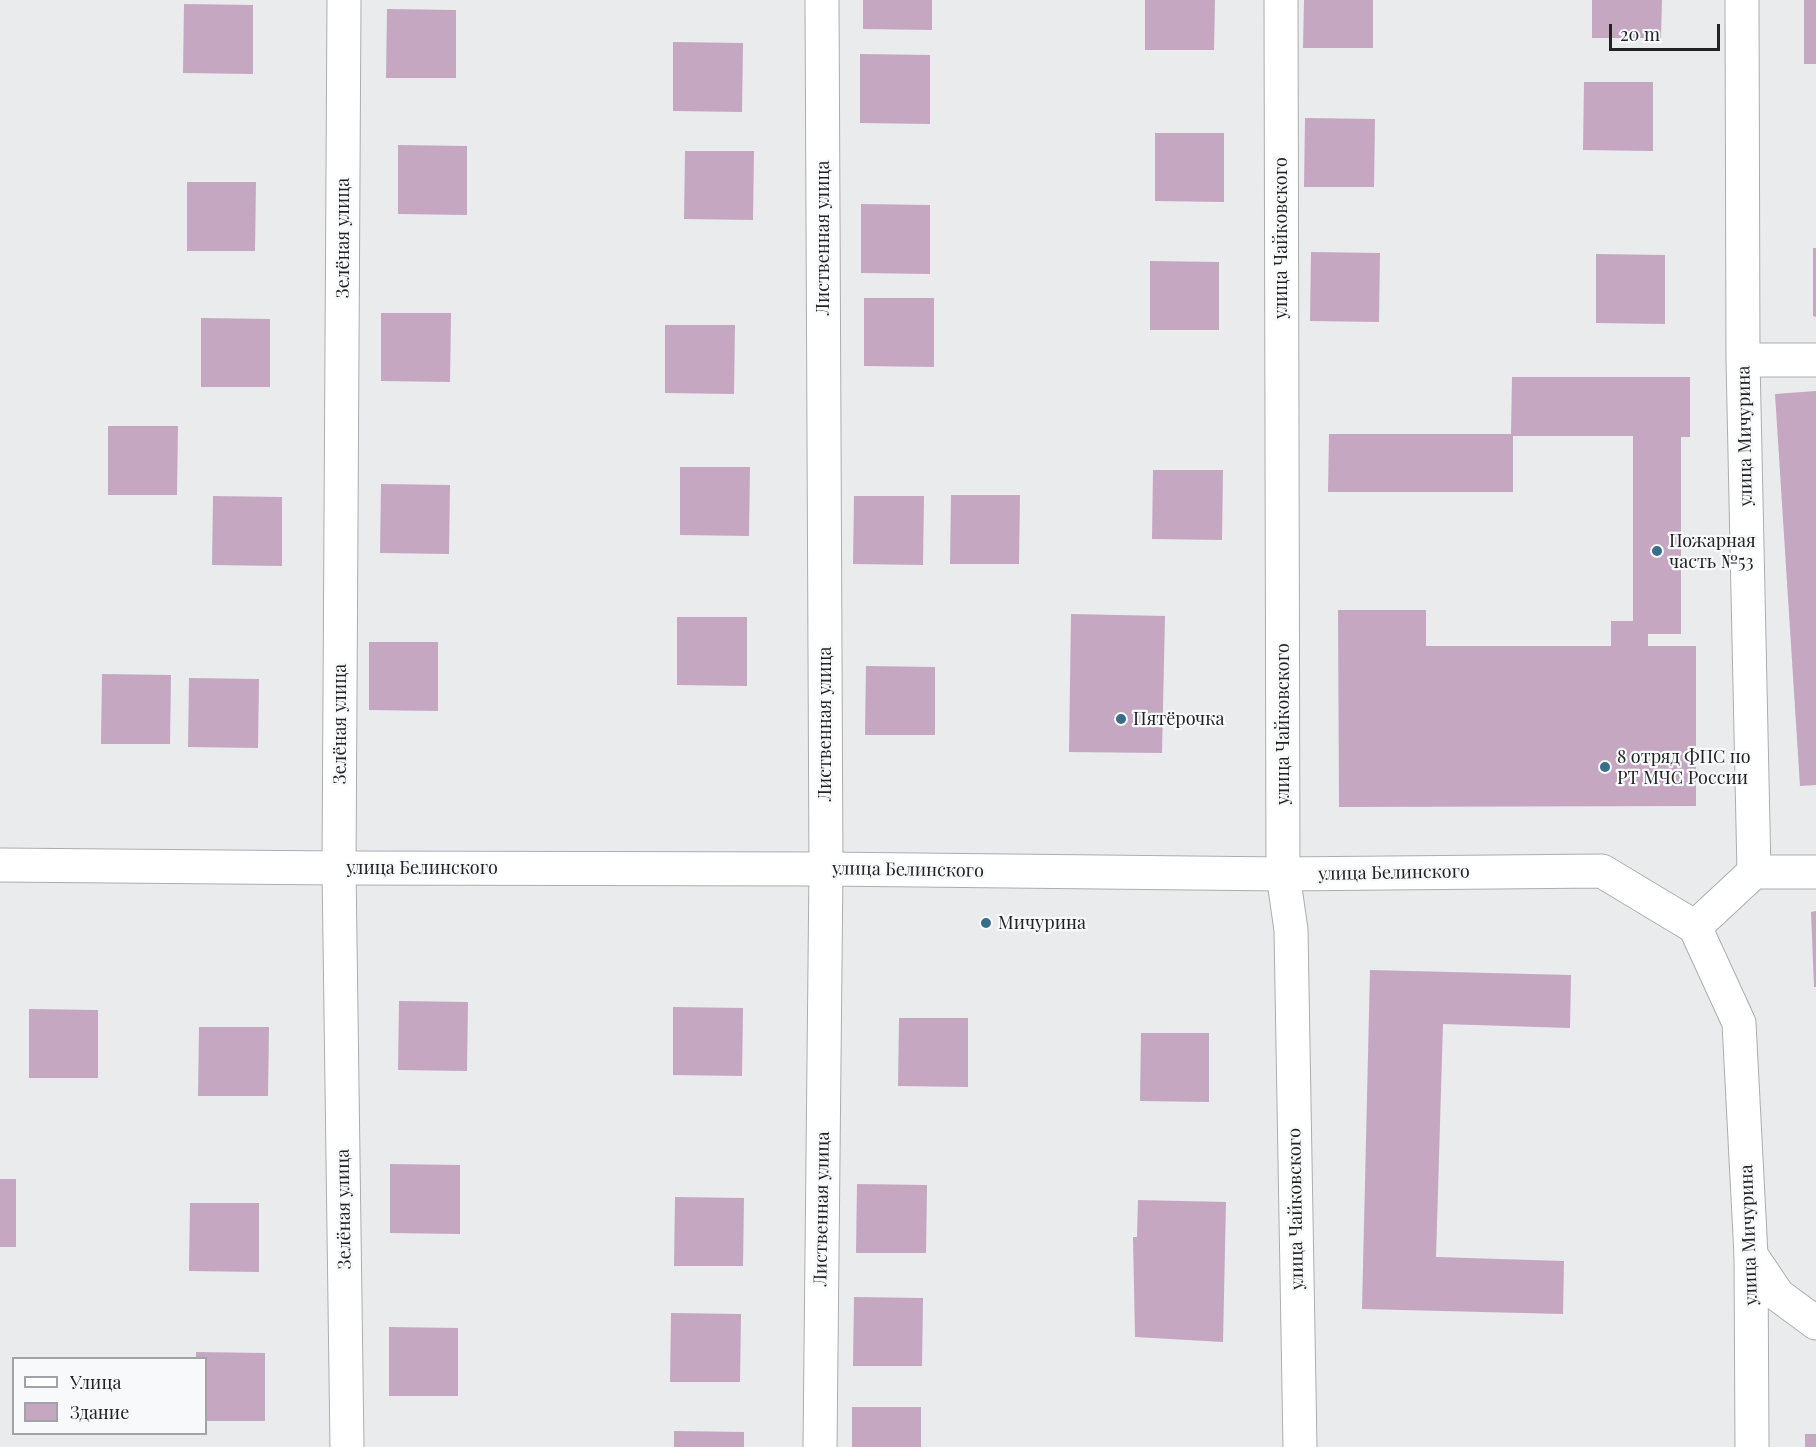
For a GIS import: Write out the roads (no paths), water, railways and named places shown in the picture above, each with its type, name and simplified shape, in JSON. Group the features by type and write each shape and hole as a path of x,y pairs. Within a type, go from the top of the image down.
{"street":[{"name":"Зелёная улица","path":"344,0 339,868 348,1447"},
{"name":"Лиственная улица","path":"820,1447 826,869 822,0"},
{"name":"улица Чайковского","path":"1281,0 1283,874 1292,930 1300,1447"},
{"name":"улица Мичурина","path":"1742,0 1743,360 1754,872"},
{"path":"1743,360 1816,360"},
{"name":"улица Белинского","path":"0,865 1283,874 1602,871 1695,927"},
{"path":"1695,927 1754,872 1816,872"},
{"name":"улица Мичурина","path":"1695,927 1739,1023 1751,1255 1752,1447"},
{"path":"1751,1255 1778,1295 1816,1323"}],"place":[{"name":"Пожарная часть №53","path":"1657,551"},
{"name":"Пятёрочка","path":"1121,719"},
{"name":"8 отряд ФПС по РТ МЧС России","path":"1605,767"},
{"name":"Мичурина","path":"986,923"}]}
